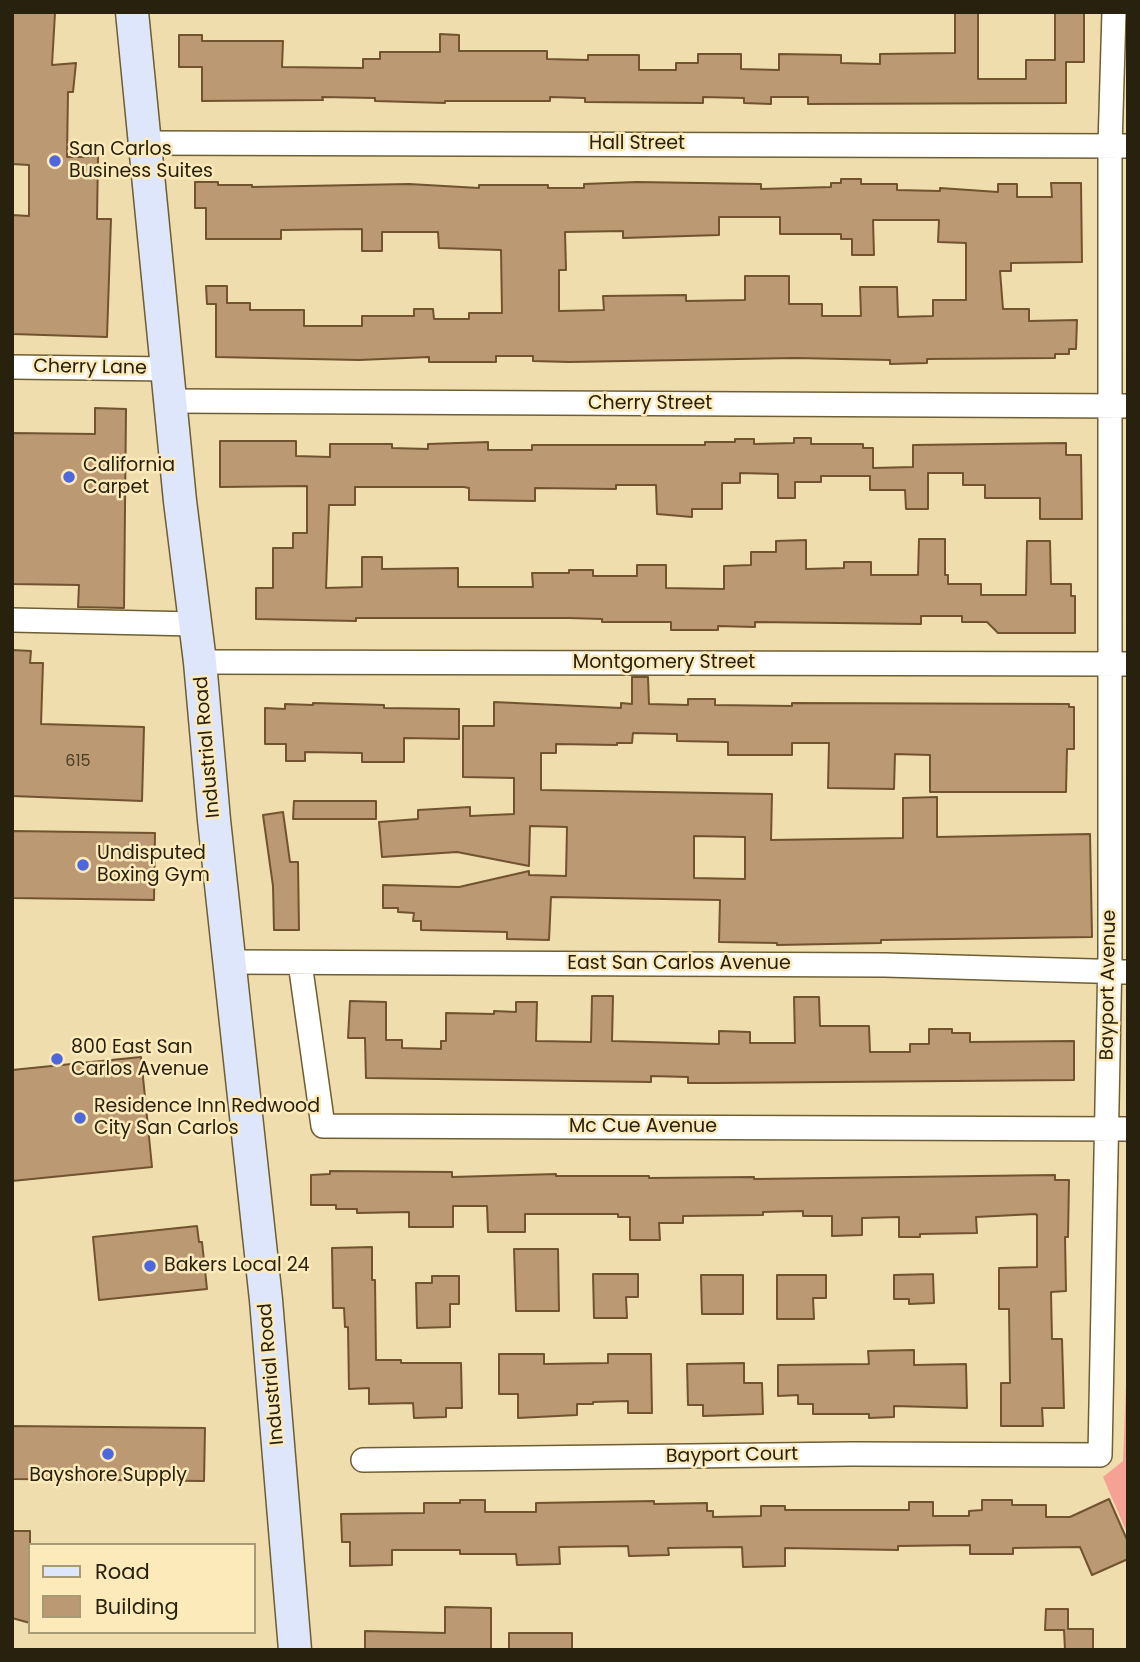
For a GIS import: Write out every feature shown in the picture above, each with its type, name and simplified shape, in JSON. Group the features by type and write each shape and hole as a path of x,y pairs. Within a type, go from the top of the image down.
{"main road":[{"name":"Industrial Road","path":"132,12 266,1300 295,1650"}],"street":[{"name":"Bayport Avenue","path":"1100,1455 1117,1129 1119,972 1119,146 1114,12"},
{"name":"Hall Street","path":"146,143 1119,146"},
{"name":"Cherry Lane","path":"12,367 169,369"},
{"name":"Cherry Street","path":"172,401 1120,407"},
{"path":"12,620 194,624"},
{"name":"Montgomery Street","path":"200,662 1120,664"},
{"name":"East San Carlos Avenue","path":"230,962 885,965 1119,972"},
{"name":"Mc Cue Avenue","path":"300,963 323,1126 1117,1129"},
{"name":"Bayport Court","path":"363,1460 852,1454 1100,1455"}],"shaded area":[{"path":"1128,1334 1128,1535 1103,1477 1123,1461"}],"building":[{"path":"12,12 55,13 52,65 76,63 73,92 68,92 67,157 98,157 97,219 111,219 107,337 12,334 12,215 29,216 29,165 12,164"},
{"path":"955,12 978,12 978,79 1026,79 1026,60 1055,60 1055,12 1084,12 1084,62 1066,62 1066,103 808,104 808,97 771,97 771,104 744,103 744,98 703,97 703,103 585,102 585,98 550,97 550,101 445,103 322,97 323,100 202,101 202,67 179,67 179,35 202,35 202,41 283,41 282,67 363,68 363,59 380,59 380,52 440,52 440,34 459,35 459,51 547,51 547,59 588,60 588,55 639,55 639,70 676,70 676,63 698,63 698,54 741,54 741,69 779,70 779,54 841,55 841,63 880,64 880,54 955,53"},
{"path":"841,179 861,179 861,184 897,184 897,190 940,191 940,188 998,192 998,184 1017,184 1017,197 1052,197 1051,183 1081,183 1082,262 1011,263 1011,271 1000,271 1003,309 1029,309 1029,321 1077,320 1076,349 1069,349 1069,354 1055,354 1055,358 927,359 927,363 890,364 890,360 795,358 569,362 533,361 533,356 496,356 496,362 429,362 429,357 359,360 216,357 216,304 207,304 206,286 227,286 227,303 250,303 250,310 304,310 304,326 362,326 362,316 414,316 414,309 433,309 434,319 469,319 469,313 502,313 501,250 439,248 438,232 382,232 382,251 362,251 362,229 281,230 281,239 206,239 206,208 195,208 195,182 252,187 409,184 479,188 479,185 548,185 548,188 584,188 584,184 637,182 761,184 761,189 831,187 831,183 841,183","holes":["719,217 780,217 780,234 841,234 841,239 852,239 852,255 874,255 873,220 939,220 938,242 966,243 966,300 933,300 933,316 898,317 897,287 860,287 861,316 822,316 822,304 789,304 789,276 745,276 745,300 686,301 686,295 603,296 604,310 559,311 559,270 566,270 565,232 623,231 623,238 719,235"]},
{"path":"95,408 126,409 124,608 78,607 79,585 12,584 12,433 95,434"},
{"path":"794,438 811,438 811,444 863,444 863,448 873,448 873,468 913,467 913,445 1066,443 1066,455 1081,455 1082,519 1040,519 1040,498 985,498 985,485 963,485 963,473 928,473 928,509 906,509 905,490 870,490 870,476 821,476 821,482 795,482 795,498 778,498 778,474 740,473 740,483 722,483 722,509 692,509 692,517 657,514 656,485 616,485 616,489 535,488 535,501 469,500 469,488 464,487 355,487 355,505 329,505 326,588 362,587 362,557 382,557 382,569 458,568 458,587 533,587 532,573 569,573 569,570 593,570 593,576 637,576 637,565 666,565 666,588 724,589 724,566 751,565 751,552 776,552 776,541 806,540 806,569 844,568 844,562 871,562 871,575 918,575 919,539 945,539 945,575 948,575 948,584 981,584 981,595 1026,595 1027,541 1050,541 1051,584 1071,584 1071,596 1075,596 1075,633 998,633 987,622 962,622 962,616 921,616 921,624 755,622 755,627 718,626 718,630 671,630 671,622 602,622 602,619 569,618 356,618 356,621 256,619 256,588 273,588 273,548 293,548 293,533 307,533 307,486 220,487 220,441 296,441 296,456 330,457 330,444 392,444 392,448 428,449 428,444 488,442 488,450 532,450 532,445 705,445 705,442 735,442 735,439 754,439 754,444 794,443"},
{"path":"12,650 31,651 30,663 43,663 41,724 144,727 142,801 12,796"},
{"path":"632,677 648,677 649,704 688,705 688,699 715,699 715,705 1069,704 1069,707 1074,707 1074,749 1067,749 1066,792 930,792 930,755 895,754 894,789 828,788 829,743 792,743 792,755 728,755 728,742 677,741 677,734 633,733 632,743 556,744 556,753 541,753 541,790 772,794 771,840 903,838 903,798 937,797 937,837 1090,834 1092,937 881,940 881,943 777,945 719,942 720,900 551,897 549,940 507,939 507,932 421,930 421,921 413,921 414,913 398,912 398,908 383,908 383,885 459,887 529,871 529,875 566,876 567,827 530,826 529,866 457,852 382,857 379,822 418,819 418,810 470,807 470,816 514,814 514,778 463,777 463,726 494,726 494,702 621,708 621,703 632,704","holes":["694,836 745,837 745,879 694,878"]},
{"path":"285,704 459,709 459,739 404,738 404,762 362,762 362,753 305,752 305,761 286,761 286,744 265,744 265,708 285,709"},
{"path":"294,801 376,801 376,819 293,819"},
{"path":"283,812 290,862 298,862 299,930 274,930 273,886 263,815"},
{"name":"Undisputed Boxing Gym","path":"12,831 155,833 154,900 12,898"},
{"path":"592,996 613,996 612,1041 719,1044 719,1031 750,1032 750,1043 795,1043 794,997 819,997 820,1026 869,1026 870,1052 910,1052 910,1044 929,1044 929,1029 952,1029 952,1033 970,1033 970,1042 1074,1041 1074,1080 688,1083 688,1077 651,1076 651,1082 366,1078 365,1038 348,1038 350,1001 386,1002 386,1040 402,1040 402,1048 441,1049 441,1041 446,1041 446,1013 516,1012 516,1002 537,1002 536,1041 591,1042"},
{"name":"Residence Inn Redwood City San Carlos","path":"141,1057 152,1167 12,1181 12,1070"},
{"path":"330,1171 452,1172 452,1177 556,1174 754,1179 1055,1175 1055,1180 1069,1180 1068,1237 1065,1237 1066,1291 1051,1292 1052,1339 1062,1339 1064,1408 1042,1408 1043,1426 1001,1426 1001,1383 1010,1383 1009,1309 999,1309 999,1268 1037,1267 1035,1214 976,1217 977,1233 920,1234 920,1237 899,1237 899,1217 862,1218 862,1235 832,1236 832,1216 803,1216 803,1211 763,1212 763,1215 683,1216 683,1223 659,1223 660,1240 630,1240 630,1217 618,1217 618,1214 525,1214 525,1232 488,1232 487,1206 453,1206 453,1227 409,1227 409,1212 357,1213 357,1209 336,1209 336,1205 311,1205 311,1175 330,1174"},
{"name":"Bakers Local 24","path":"197,1226 199,1242 202,1242 207,1289 99,1300 93,1237"},
{"path":"372,1247 376,1360 401,1360 401,1363 461,1363 462,1408 446,1408 446,1417 414,1418 413,1403 369,1404 369,1388 349,1389 348,1327 345,1327 344,1308 333,1308 332,1248"},
{"path":"514,1249 558,1249 559,1311 516,1311"},
{"path":"593,1274 638,1274 638,1297 626,1297 627,1318 594,1318"},
{"path":"933,1274 934,1303 909,1304 909,1299 894,1299 894,1275"},
{"path":"701,1275 743,1275 743,1314 702,1314"},
{"path":"777,1275 826,1275 826,1298 813,1298 814,1319 777,1319"},
{"path":"432,1276 459,1276 459,1304 450,1304 450,1327 417,1328 416,1283 432,1283"},
{"path":"914,1350 914,1365 966,1364 967,1408 894,1406 894,1417 869,1418 869,1414 813,1414 813,1404 798,1404 798,1395 778,1396 778,1365 869,1364 868,1351"},
{"path":"499,1354 544,1354 544,1364 608,1363 608,1354 651,1354 652,1413 628,1413 628,1401 593,1402 577,1404 577,1415 518,1418 518,1394 499,1394"},
{"path":"744,1363 744,1383 762,1383 763,1414 703,1416 703,1405 688,1405 687,1364"},
{"name":"Bayshore Supply","path":"12,1426 205,1428 204,1481 12,1479"},
{"path":"1109,1499 1128,1542 1128,1559 1092,1575 1080,1547 1013,1548 1013,1554 970,1554 970,1545 898,1546 898,1550 785,1548 785,1566 743,1567 742,1547 668,1548 669,1555 629,1556 628,1546 559,1547 560,1564 517,1565 516,1554 460,1554 460,1550 392,1550 392,1565 350,1566 350,1542 342,1542 341,1514 424,1513 424,1503 460,1503 460,1500 485,1500 485,1512 536,1512 536,1503 707,1503 707,1511 713,1511 713,1517 761,1516 761,1506 785,1506 785,1510 909,1510 909,1502 933,1502 933,1516 969,1516 969,1511 982,1510 982,1500 1012,1500 1012,1505 1046,1505 1046,1517 1070,1517"},
{"path":"12,1531 30,1531 28,1622 12,1618"},
{"path":"445,1607 491,1608 491,1650 365,1650 365,1631 445,1633"},
{"path":"1046,1609 1068,1609 1068,1629 1093,1629 1093,1650 1065,1650 1064,1630 1045,1630"},
{"path":"509,1633 572,1633 572,1650 509,1650"}],"place":[{"name":"San Carlos Business Suites","path":"55,161"},
{"name":"California Carpet","path":"69,477"},
{"name":"Undisputed Boxing Gym","path":"83,865"},
{"name":"800 East San Carlos Avenue","path":"57,1059"},
{"name":"Residence Inn Redwood City San Carlos","path":"80,1118"},
{"name":"Bakers Local 24","path":"150,1266"},
{"name":"Bayshore Supply","path":"108,1454"}]}
